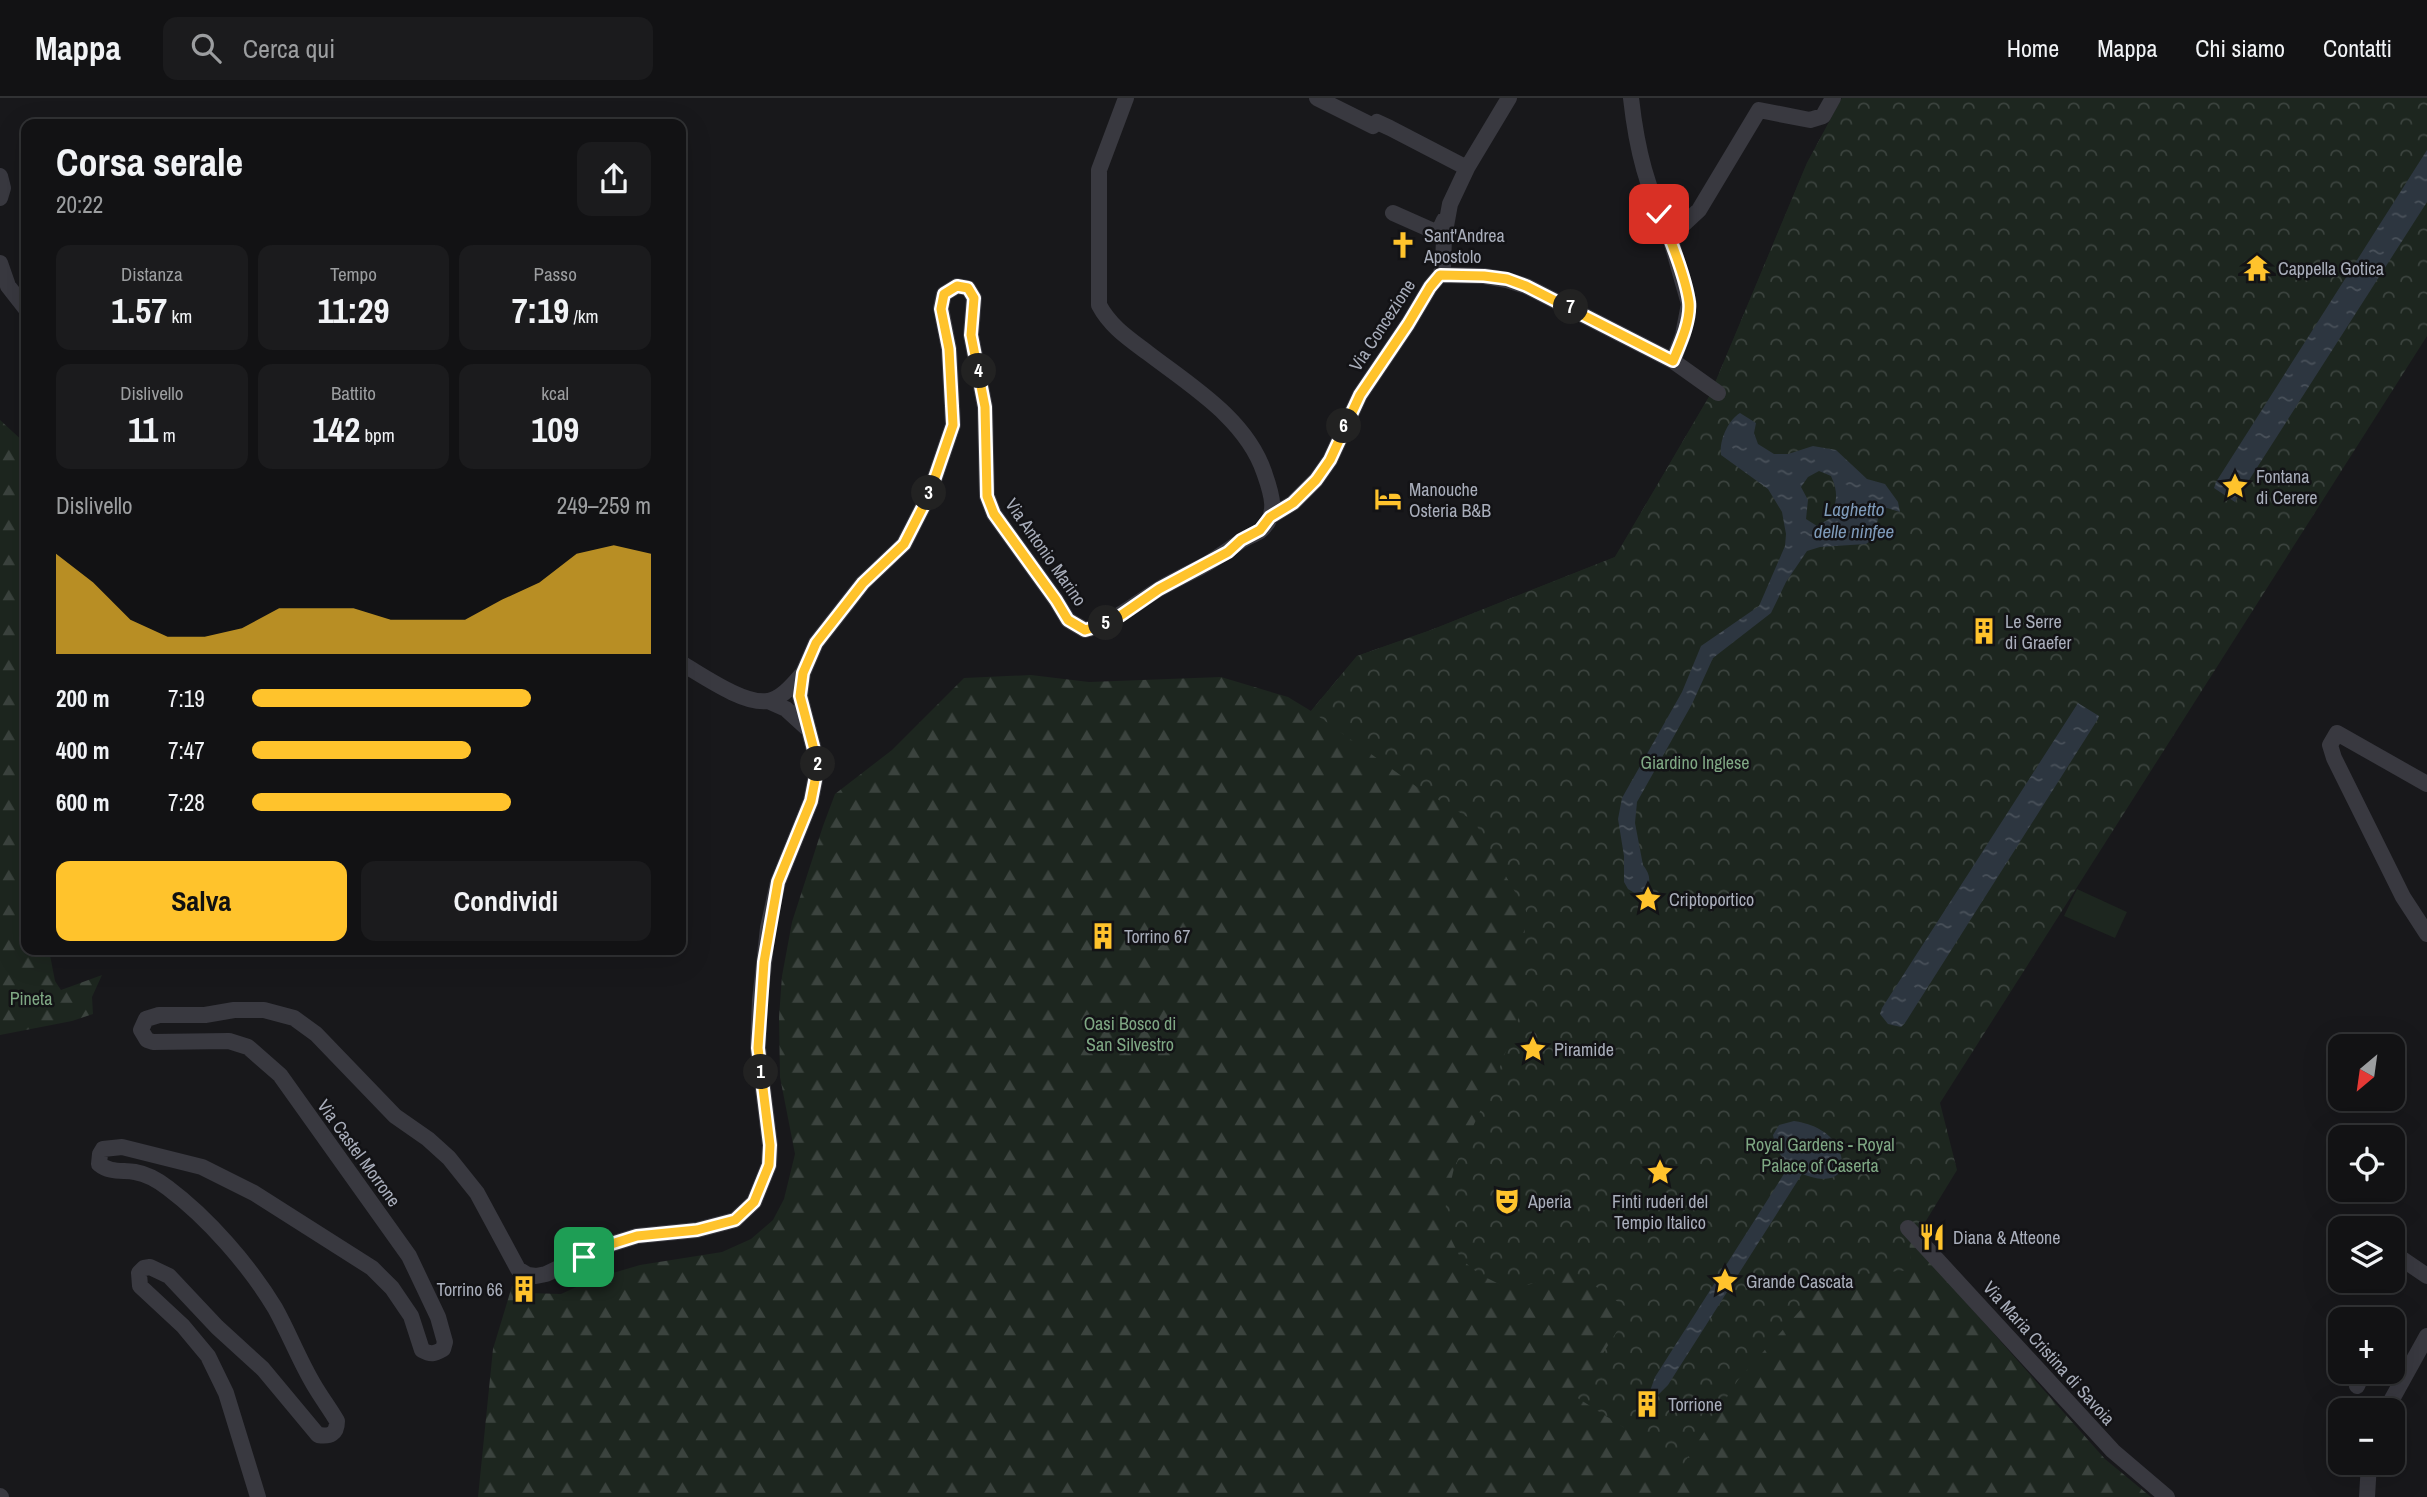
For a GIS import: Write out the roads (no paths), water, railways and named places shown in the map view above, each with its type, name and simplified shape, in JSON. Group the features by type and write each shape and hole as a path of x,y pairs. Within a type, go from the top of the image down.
{"street":[{"path":"1126,98 1098,170 1099,305 1107,319 1120,332 1193,386 1238,427 1256,449 1273,503 1270,517"},
{"path":"1317,98 1373,126 1377,122 1390,128 1467,168"},
{"name":"Via Concezione","path":"1270,517 1293,503 1316,480 1330,460 1360,395 1440,275 1445,253 1447,215 1467,168 1509,98"},
{"path":"1630,98 1640,160 1650,192 1670,237 1689,304 1683,335 1673,361"},
{"path":"1670,237 1699,210 1759,110 1811,120 1823,116 1833,98"},
{"path":"0,176 3,188 0,198"},
{"path":"1392,212 1438,233 1447,215"},
{"path":"0,263 8,286 21,303"},
{"path":"1440,275 1484,276 1507,279 1526,286 1673,361 1718,393"},
{"name":"Via Antonio Marino","path":"810,732 800,696 803,673 816,643 855,593 904,544 929,495 953,425 949,349 941,309 944,294 957,286 968,288 974,298 971,335 985,407 987,496 994,514 1068,620 1085,630 1120,616 1159,589 1228,552 1241,540 1260,530 1270,517"},
{"path":"686,666 746,698 768,701 786,709 810,732"},
{"path":"768,701 787,691 803,673"},
{"name":"Via Castel Morrone","path":"258,1497 218,1373 195,1339 139,1286 139,1273 144,1268 150,1266 158,1269 174,1281 263,1369 318,1435 328,1437 334,1434 337,1421 313,1385 275,1309 259,1284 199,1213 166,1186 136,1172 104,1168 99,1164 103,1149 122,1147 202,1167 254,1193 372,1268 392,1288 411,1316 422,1350 435,1354 443,1349 445,1342 438,1317 409,1256 280,1075 248,1047 229,1041 147,1040 141,1030 146,1019 159,1015 205,1015 234,1010 264,1010 293,1018 316,1034 395,1116 428,1139 449,1158 477,1193 518,1269 527,1275 554,1272 605,1246 637,1236 697,1230 735,1220 754,1202 769,1165 770,1145 758,1048 761,988 768,929 778,882 811,801 818,765 810,732"},
{"path":"2427,784 2337,733 2330,746 2403,897 2427,934"},
{"name":"Via Maria Cristina di Savoia","path":"1908,1228 2113,1451 2167,1497"},
{"path":"2405,1261 2427,1276"},
{"path":"2405,1363 2427,1336"},
{"path":"2367,1497 2368,1475"}],"water":[{"path":"2427,150 2427,202 2235,502 2214,488 2216,482"},
{"name":"Laghetto delle ninfee","path":"1740,413 1756,423 1754,433 1758,444 1774,454 1788,454 1813,446 1836,450 1867,479 1885,484 1898,502 1900,512 1887,508 1880,511 1873,539 1866,544 1820,547 1807,551 1786,582 1771,613 1713,658 1692,704 1637,802 1635,823 1643,865 1649,879 1645,893 1638,895 1628,889 1624,882 1624,856 1618,819 1622,798 1682,692 1701,646 1759,606 1785,546 1782,512 1768,489 1721,455 1723,437","holes":["1819,471 1831,476 1836,493 1835,503 1829,519 1817,526 1806,519 1808,500 1801,487 1808,477"]},
{"path":"2078,703 2099,716 2098,719 1905,1023 1901,1027 1888,1024 1880,1014 1882,1008"},
{"path":"1794,1121 1813,1126 1829,1136 1841,1155 1841,1169 1832,1178 1815,1178 1802,1174 1655,1403 1643,1395 1650,1391 1655,1377 1789,1166 1776,1149 1773,1135 1779,1125"}],"place":[{"name":"Sant'Andrea Apostolo","path":"1403,245"},
{"name":"Cappella Gotica","path":"2257,268"},
{"name":"Fontana di Cerere","path":"2235,486"},
{"name":"Manouche Osteria B&B","path":"1388,499"},
{"name":"Le Serre di Graefer","path":"1984,631"},
{"name":"Criptoportico","path":"1648,899"},
{"name":"Torrino 67","path":"1103,936"},
{"name":"Piramide","path":"1533,1049"},
{"name":"Finti ruderi del Tempio Italico","path":"1660,1172"},
{"name":"Aperia","path":"1507,1201"},
{"name":"Diana & Atteone","path":"1932,1237"},
{"name":"Grande Cascata","path":"1725,1281"},
{"name":"Torrino 66","path":"524,1289"},
{"name":"Torrione","path":"1647,1404"}],"park label":[{"name":"Giardino Inglese","path":"1695,762"},
{"name":"Pineta","path":"31,998"},
{"name":"Oasi Bosco di San Silvestro","path":"1130,1033"},
{"name":"Royal Gardens - Royal Palace of Caserta","path":"1820,1154"}]}
